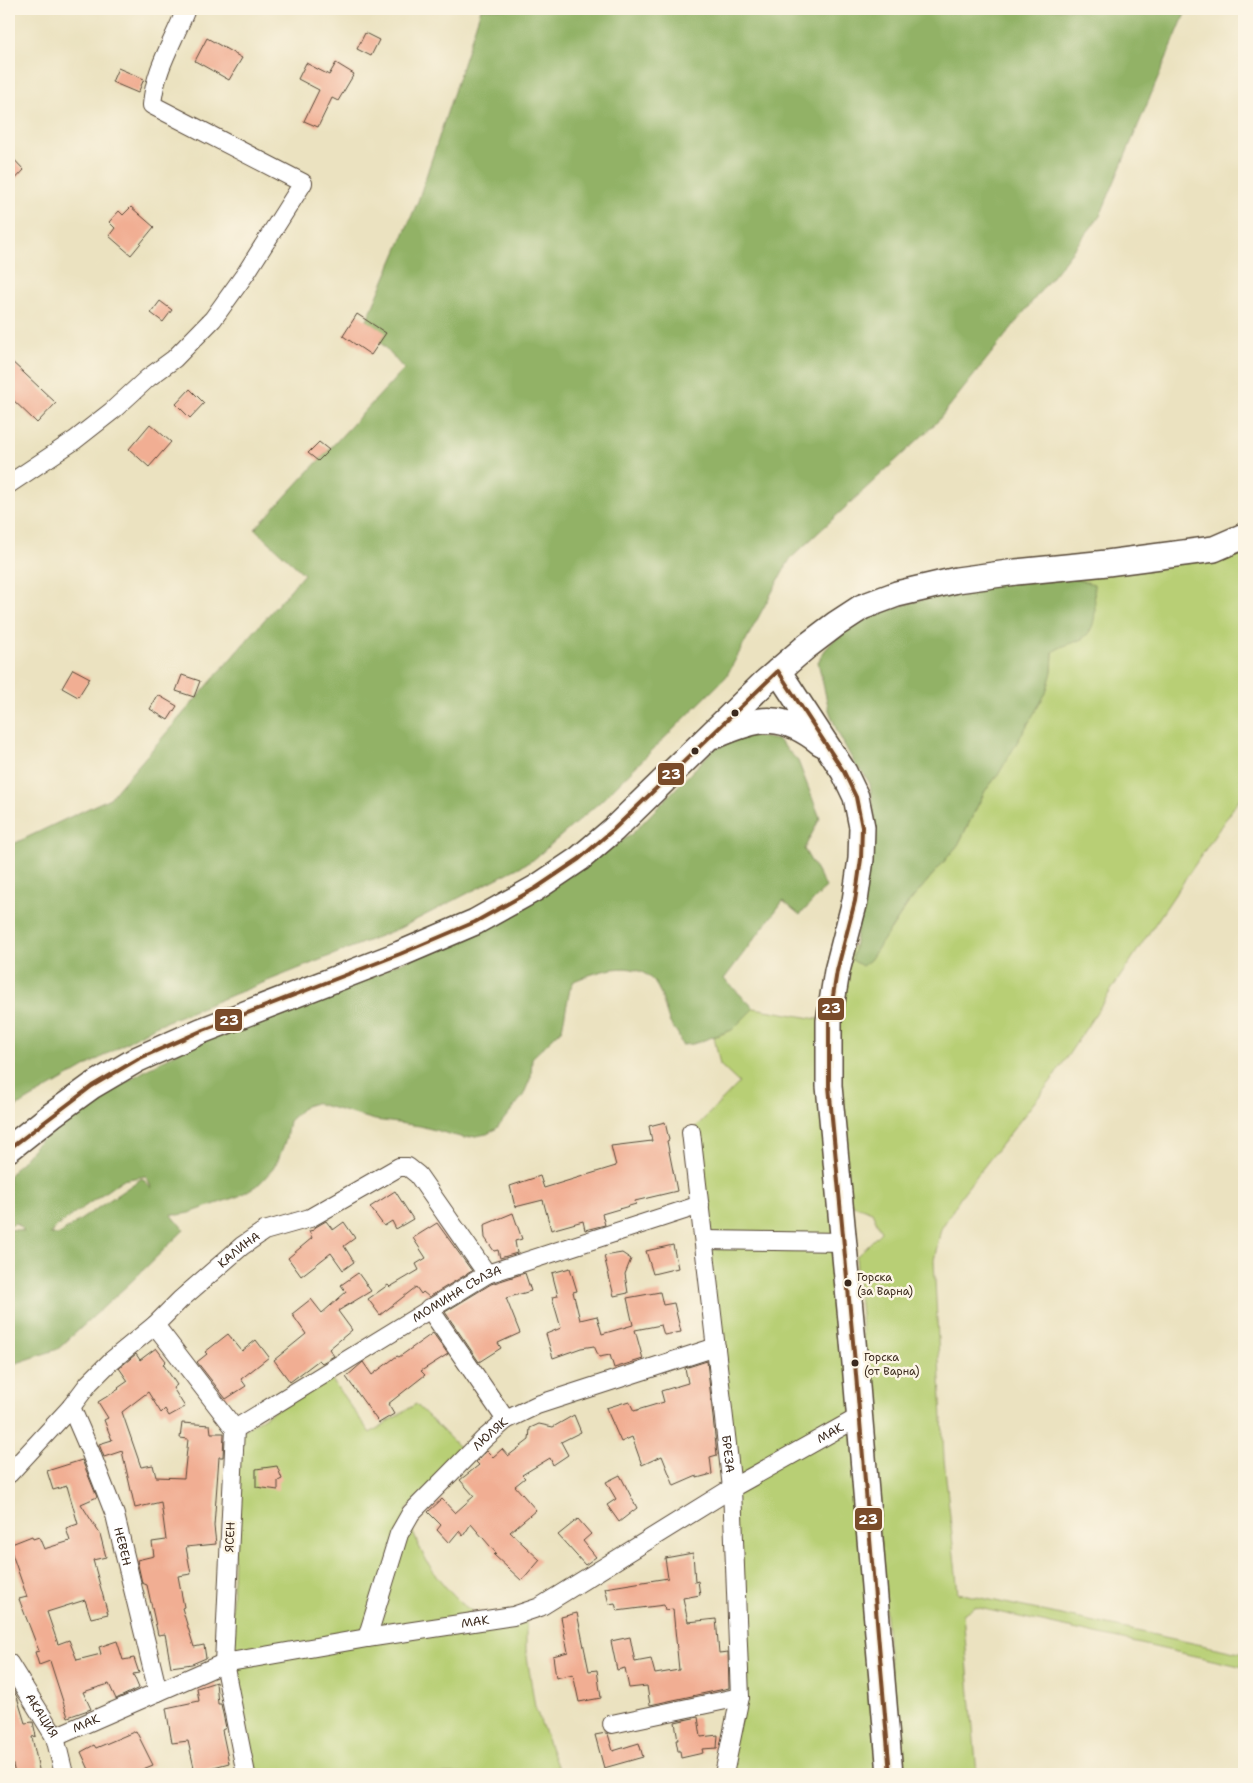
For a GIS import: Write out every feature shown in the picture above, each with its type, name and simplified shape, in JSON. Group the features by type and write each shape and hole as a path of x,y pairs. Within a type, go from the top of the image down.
{"street":[{"path":"9,484 75,440 112,411 148,378 174,360 213,318 246,273 303,183 152,105 153,87 158,70 186,9"},
{"path":"9,1149 52,1114 92,1086 138,1059 201,1031 475,922 536,888 579,859 613,830 778,671 807,646 862,607 897,594 956,580 1214,549 1244,536"},
{"path":"807,646 803,665 806,695 828,748"},
{"path":"778,671 844,772 856,798 862,827 855,901 837,971 829,1022 828,1053 829,1086 845,1242 890,1774"},
{"path":"708,739 745,723 763,720 790,724 806,731 828,748"},
{"name":"БРЕЗА","path":"691,1132 732,1488 740,1697 724,1774"},
{"name":"КАЛИНА","path":"9,1474 71,1407 89,1383 110,1361 156,1325 180,1300 253,1237 272,1228 310,1218 399,1167 408,1167 418,1175 488,1274"},
{"name":"МОМИНА СЪЛЗА","path":"235,1429 429,1308 488,1274 700,1205"},
{"path":"704,1240 845,1242"},
{"path":"429,1308 506,1420"},
{"path":"156,1325 235,1429"},
{"name":"ЛЮЛЯК","path":"367,1638 399,1534 411,1514 484,1438 506,1420 537,1405 716,1347"},
{"name":"НЕВЕН","path":"71,1407 115,1516 158,1692"},
{"name":"МАК","path":"55,1737 224,1663 367,1638 513,1616 540,1607 732,1488 859,1417"},
{"name":"ЯСЕН","path":"235,1429 224,1663 246,1774"},
{"name":"АКАЦИЯ","path":"9,1663 55,1737 64,1774"},
{"path":"612,1724 740,1697"}],"green space":[{"path":"481,9 1187,9 1100,216 937,422 790,559 726,677 601,801 533,860 400,928 155,1026 9,1111 9,846 110,798 304,574 255,529 404,369 365,325 418,201"},
{"path":"1244,550 1244,792 1051,1081 964,1192 941,1229 934,1260 944,1459 958,1593 1244,1654 1244,1667 975,1607 963,1614 977,1774 899,1774 856,1257 881,1232 872,1212 848,1203 836,1009 848,948 890,931 907,905 958,845 985,791 998,775 1052,672 1053,652 1061,646 1081,639 1071,578 1236,554"},
{"path":"1071,578 1094,584 1095,614 1088,634 1082,639 1053,652 1052,672 1046,693 998,775 985,791 958,845 907,905 870,960 862,966 852,960 875,821 870,784 856,766 838,733 829,710 818,662 833,641 852,626 885,611 933,596 989,582"},
{"path":"747,735 778,740 798,761 820,818 804,849 826,887 800,915 783,901 724,979 754,1008 732,1030 693,1044 682,1045 678,1034 669,1021 658,988 651,978 641,972 619,968 596,973 574,981 570,989 562,1029 532,1058 531,1077 523,1096 496,1129 487,1134 464,1138 420,1126 375,1120 315,1103 305,1106 289,1121 286,1139 278,1160 273,1169 259,1184 239,1196 189,1213 171,1214 184,1230 132,1281 58,1349 11,1365 9,1369 9,1229 24,1231 16,1223 9,1225 9,1176 35,1146 66,1116 183,1049 475,933 631,835 713,750","holes":["146,1176 152,1189 142,1178 58,1235 50,1234 56,1227 122,1180"]},
{"path":"754,1008 829,1021 890,1774 723,1774 740,1686 732,1488 691,1132 739,1083 720,1065 714,1037 732,1030"},
{"path":"329,1376 370,1433 416,1404 462,1450 406,1510 409,1522 429,1565 444,1585 465,1606 488,1624 526,1619 526,1650 535,1707 560,1774 253,1774 230,1655 239,1433"}],"building":[{"path":"365,33 379,40 371,56 357,49"},
{"path":"207,38 242,58 229,80 195,61"},
{"path":"306,63 329,75 336,63 354,74 338,101 332,98 318,127 304,121 319,90 298,79"},
{"path":"118,68 144,79 138,93 112,82"},
{"path":"9,154 24,170 9,186"},
{"path":"131,207 154,227 131,255 109,236 115,228 109,222 119,211 123,215"},
{"path":"160,301 172,310 163,322 151,313"},
{"path":"357,314 386,333 371,355 343,336"},
{"path":"9,359 56,403 37,423 9,396"},
{"path":"190,389 204,403 190,418 176,404"},
{"path":"150,424 171,442 149,467 129,449"},
{"path":"319,442 329,450 318,461 308,453"},
{"path":"73,669 90,678 78,697 62,688"},
{"path":"182,675 200,681 194,697 176,691"},
{"path":"158,695 177,706 168,720 150,709"},
{"path":"665,1122 677,1191 635,1201 636,1204 602,1214 605,1225 585,1230 583,1221 551,1230 543,1200 515,1207 510,1186 540,1176 544,1188 616,1166 611,1146 652,1141 649,1126"},
{"path":"395,1191 413,1219 396,1229 392,1221 384,1226 370,1207"},
{"path":"513,1213 522,1239 515,1241 517,1253 500,1258 498,1250 494,1251 485,1238 484,1225"},
{"path":"326,1221 333,1230 344,1222 355,1238 344,1246 354,1262 343,1270 331,1253 301,1276 288,1258 312,1238 309,1231 314,1230 314,1228"},
{"path":"437,1223 472,1271 429,1297 423,1292 421,1294 416,1287 380,1315 368,1299 388,1285 390,1287 419,1270 416,1264 426,1258 413,1238"},
{"path":"673,1245 678,1268 653,1274 646,1251"},
{"path":"622,1253 631,1259 625,1274 628,1293 614,1296 604,1256"},
{"path":"570,1268 577,1291 573,1292 580,1320 597,1316 602,1334 633,1325 627,1298 660,1292 663,1305 674,1303 681,1332 664,1335 661,1325 635,1330 643,1359 614,1368 610,1355 599,1357 594,1346 581,1348 553,1358 546,1334 561,1328 552,1297 558,1296 552,1273"},
{"path":"358,1273 371,1291 338,1311 352,1330 329,1349 334,1356 322,1363 319,1360 290,1382 274,1360 306,1334 292,1314 311,1299 322,1313 346,1292 341,1285"},
{"path":"525,1273 531,1291 506,1298 520,1333 498,1343 501,1348 479,1362 445,1312 491,1284"},
{"path":"433,1333 448,1354 421,1371 425,1375 388,1404 394,1414 379,1423 346,1377 363,1362 372,1375"},
{"path":"228,1334 242,1351 256,1340 269,1357 241,1379 246,1386 226,1399 197,1362 207,1354 205,1352"},
{"path":"156,1348 166,1361 163,1364 177,1385 173,1388 185,1407 169,1416 165,1409 161,1413 148,1392 122,1412 141,1467 153,1465 156,1477 184,1478 188,1439 180,1438 182,1423 210,1425 211,1433 224,1433 223,1457 219,1457 214,1526 216,1544 186,1547 191,1574 178,1576 184,1607 182,1608 194,1647 204,1645 206,1658 192,1664 171,1667 165,1634 158,1635 147,1585 142,1583 137,1560 154,1556 152,1542 166,1540 161,1502 135,1508 122,1451 104,1457 99,1444 112,1440 104,1420 108,1418 98,1402 128,1381 119,1368 136,1354 140,1360"},
{"path":"707,1361 717,1455 710,1457 712,1474 697,1478 697,1476 674,1486 662,1456 642,1465 632,1437 621,1442 606,1408 629,1401 634,1411 664,1402 661,1391 688,1383 685,1368"},
{"path":"574,1415 581,1432 561,1442 568,1455 553,1465 550,1458 522,1475 525,1478 515,1486 536,1510 510,1532 540,1560 522,1581 494,1555 496,1553 471,1524 463,1536 459,1531 449,1543 437,1530 441,1525 428,1512 442,1499 455,1513 474,1496 460,1480 479,1465 476,1462 487,1451 493,1457 502,1449 508,1456 529,1440 530,1428 539,1424 553,1427"},
{"path":"82,1460 97,1497 81,1504 100,1534 106,1557 93,1560 108,1614 91,1618 85,1600 47,1612 58,1644 69,1640 77,1660 101,1654 99,1647 117,1641 123,1660 134,1658 139,1673 133,1674 139,1688 116,1699 109,1684 83,1692 91,1709 68,1717 50,1661 39,1665 35,1652 39,1651 19,1599 27,1597 9,1545 32,1536 33,1539 39,1537 44,1549 70,1541 66,1528 78,1524 67,1486 53,1490 47,1471"},
{"path":"277,1466 282,1479 278,1481 278,1490 256,1487 256,1469"},
{"path":"620,1475 637,1508 619,1522 607,1505 616,1499 606,1482"},
{"path":"578,1519 591,1534 583,1541 596,1557 585,1565 558,1535"},
{"path":"693,1553 695,1582 698,1581 700,1595 683,1598 688,1622 716,1619 719,1653 728,1652 729,1688 650,1705 647,1686 629,1688 625,1668 617,1670 611,1641 630,1637 635,1662 651,1659 655,1674 679,1670 673,1609 665,1610 664,1605 617,1611 615,1603 609,1604 605,1588 668,1578 665,1558"},
{"path":"577,1613 589,1671 597,1670 601,1698 579,1702 573,1674 556,1678 553,1656 568,1652 561,1617"},
{"path":"216,1682 218,1704 221,1704 226,1728 222,1730 229,1763 195,1772 188,1741 172,1743 166,1708 199,1701 197,1688"},
{"path":"9,1683 17,1697 25,1723 33,1722 36,1736 32,1737 40,1774 15,1774 9,1748"},
{"path":"698,1717 701,1737 718,1735 717,1748 702,1749 703,1753 681,1758 676,1740 678,1740 675,1722"},
{"path":"136,1731 153,1765 131,1774 91,1774 81,1752 94,1745 96,1748"},
{"path":"608,1734 613,1751 639,1743 643,1757 604,1768 595,1735"}],"transit line":[{"name":"23","path":"9,1149 92,1086 138,1059 201,1031 400,954 475,922 536,888 579,859 613,830 778,671 844,772 856,797 862,827 861,859 855,901 837,971 829,1021 829,1086 890,1774"}],"place":[{"name":"Горска (за Варна)","path":"848,1283"},
{"name":"Горска (от Варна)","path":"855,1363"}]}
